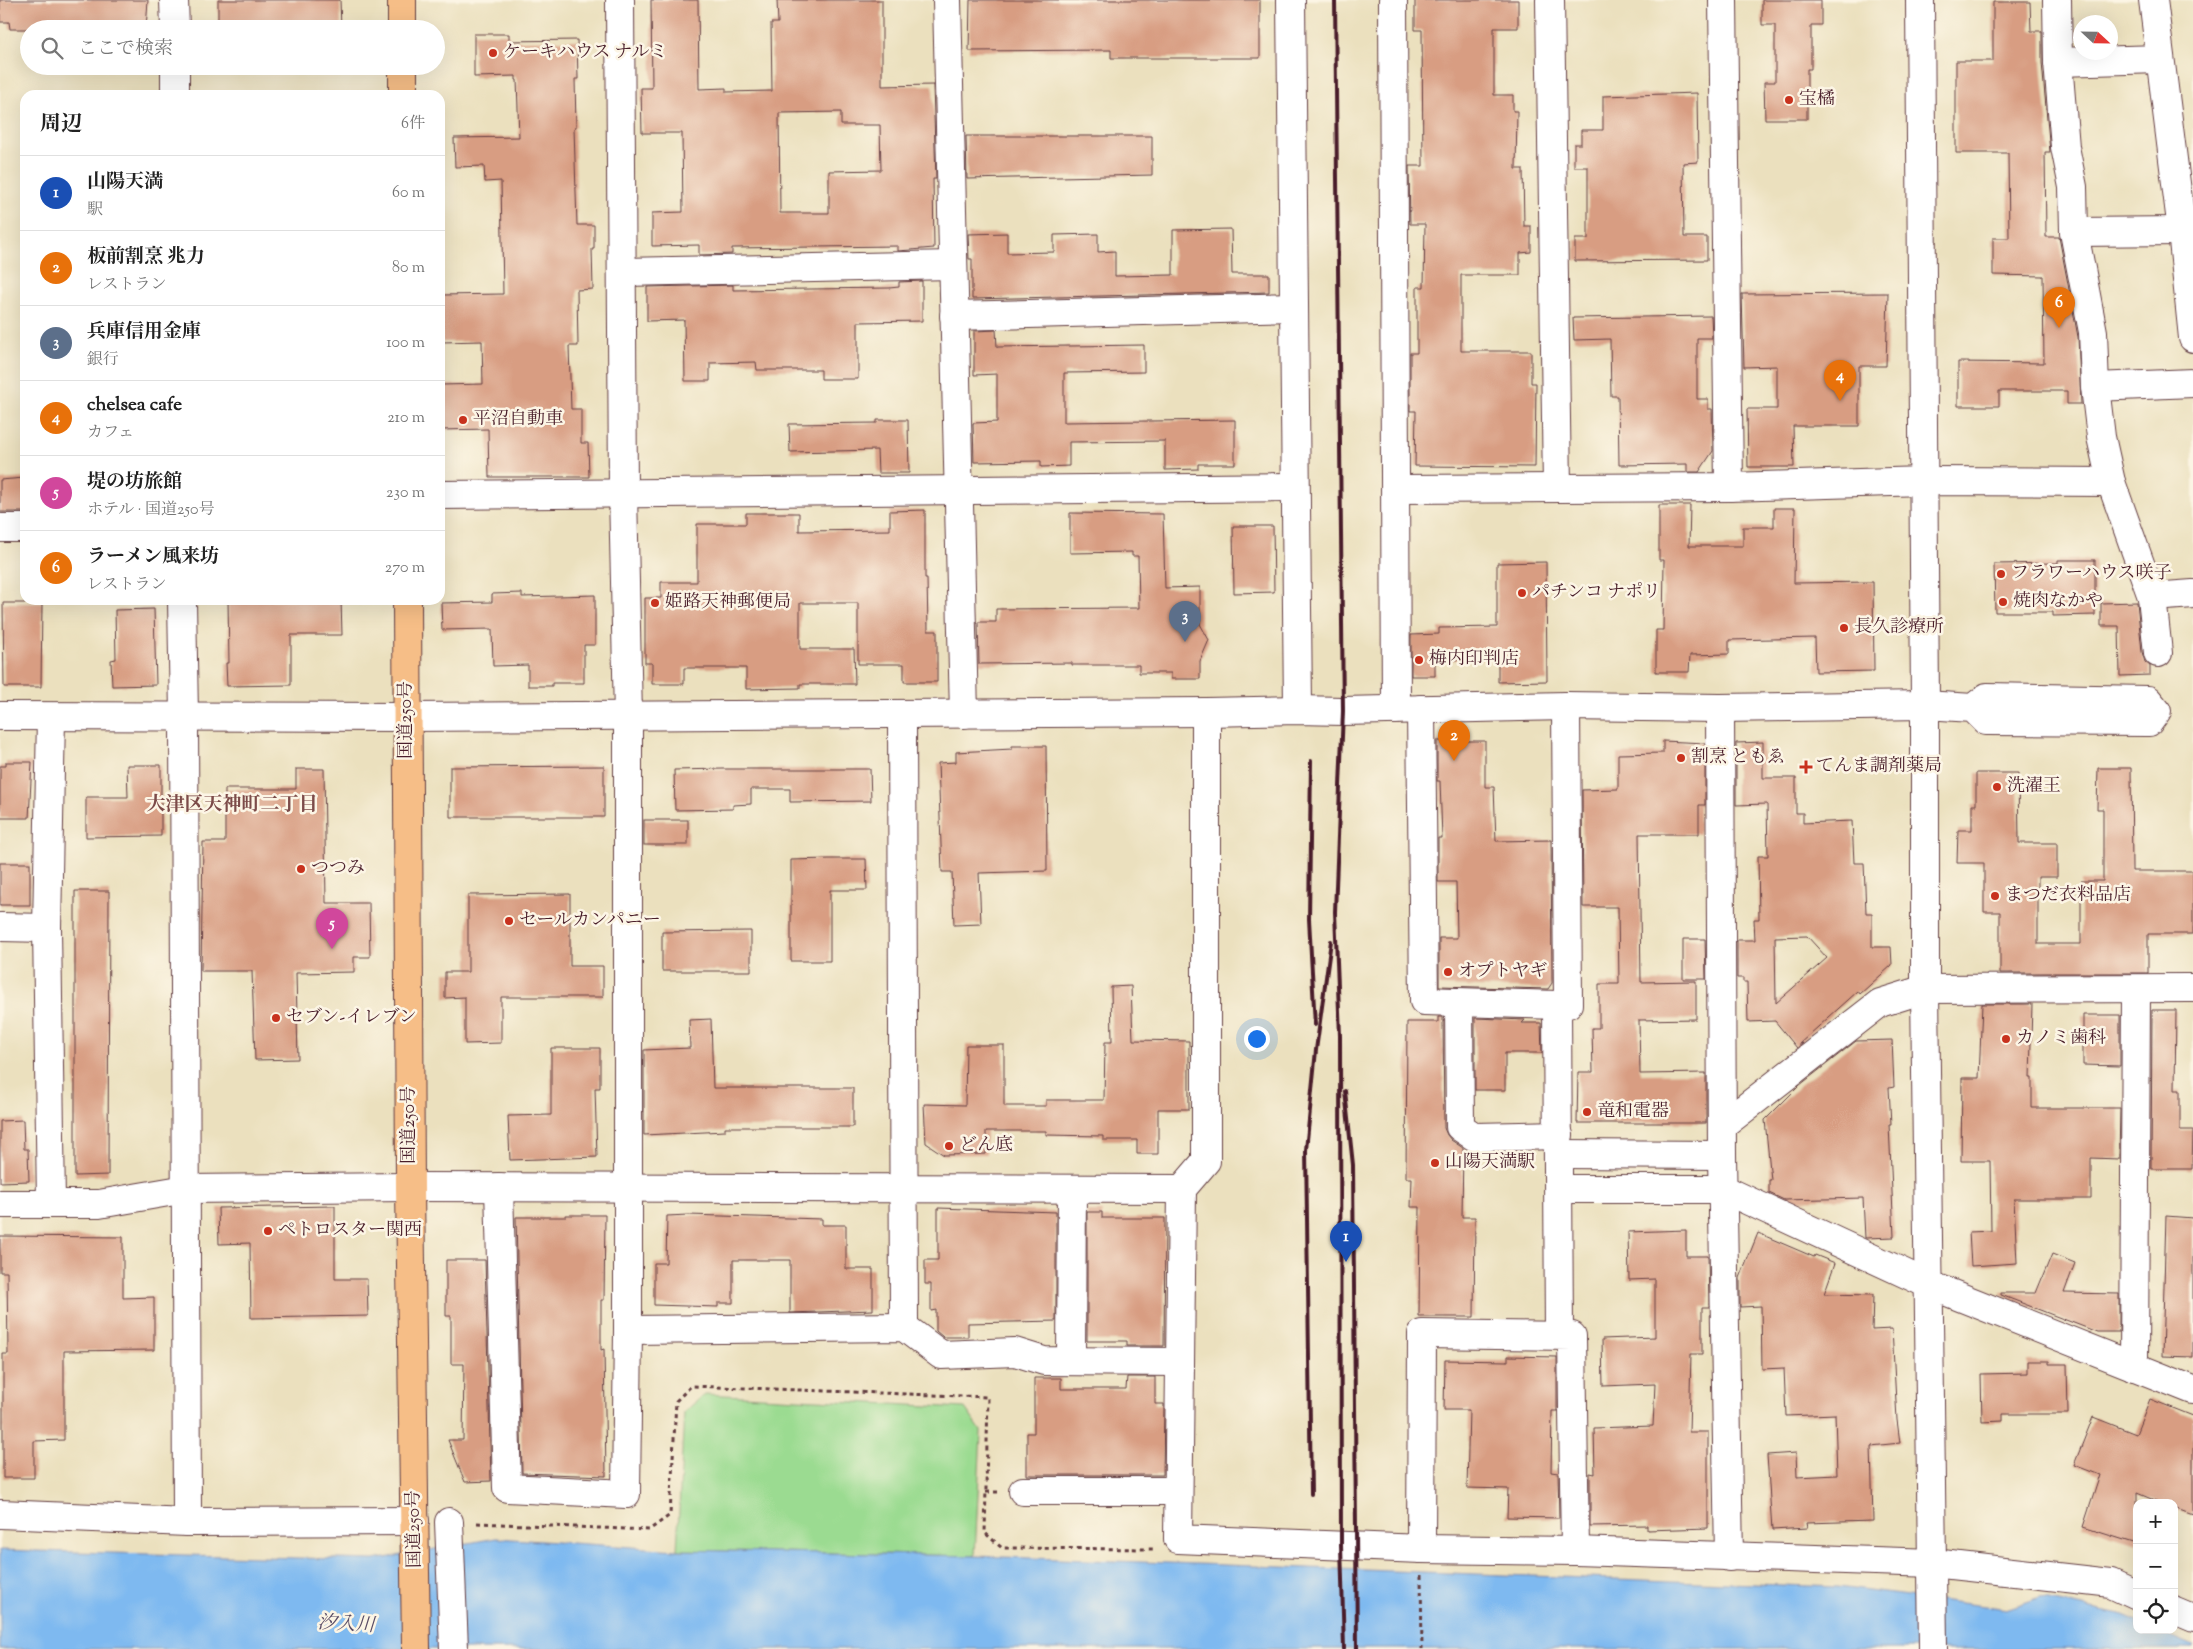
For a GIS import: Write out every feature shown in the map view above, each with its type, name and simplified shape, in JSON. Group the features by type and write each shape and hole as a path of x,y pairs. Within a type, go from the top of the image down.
{"highway":[{"path":"402,0 402,20"},
{"path":"403,75 403,90"},
{"name":"国道250号","path":"407,605 410,1187 416,1649"}],"street":[{"path":"174,0 175,20"},
{"path":"499,1188 507,1488 626,1494 628,1330 628,716 623,493 620,0"},
{"path":"948,0 964,714"},
{"path":"1291,0 1298,710"},
{"path":"1393,0 1396,489 1424,1001 1568,1004 1566,706"},
{"path":"1550,0 1557,488"},
{"path":"1724,0 1729,487"},
{"path":"1920,0 1926,705 1925,989 1933,1649"},
{"path":"2057,0 2058,62 2065,147 2073,187 2074,232 2093,332 2095,387 2101,438 2111,482 2152,597 2158,653"},
{"path":"2153,0 2182,231 2193,338"},
{"path":"2058,62 2160,59"},
{"path":"175,75 175,90"},
{"path":"2074,232 2182,231"},
{"path":"623,272 954,265"},
{"path":"954,316 1294,307"},
{"path":"2095,387 2193,383"},
{"path":"1396,489 1729,487 1923,481 2111,482"},
{"path":"445,494 1295,487"},
{"path":"0,528 20,528"},
{"path":"2152,597 2193,594"},
{"path":"182,605 187,1522"},
{"path":"0,716 628,716 1206,712 1566,706 1720,708 1926,705 1973,708 1986,721 2148,722 2158,710 2148,700 1987,697 1973,708"},
{"path":"1720,708 1722,1155 1729,1557"},
{"path":"1206,712 1206,1161 1182,1189 1178,1538 1421,1549 1575,1551 1933,1563 2110,1584 2133,1593"},
{"path":"902,714 904,1327"},
{"path":"51,717 47,928 51,1203"},
{"path":"0,926 47,928"},
{"path":"1722,1126 1880,1003 1925,989 2193,988"},
{"path":"2134,1367 2136,989"},
{"path":"1459,1003 1460,1127 1475,1138 1722,1155"},
{"path":"1557,1004 1559,1336"},
{"path":"0,1204 99,1204 186,1189 410,1187 1182,1189"},
{"path":"1559,1188 1724,1189 1930,1285 2193,1390"},
{"path":"1071,1361 1072,1189"},
{"path":"628,1330 904,1327 941,1355 1015,1352 1044,1361 1179,1362"},
{"path":"1421,1549 1422,1334 1572,1336 1575,1551"},
{"path":"1023,1491 1178,1491"},
{"path":"0,1514 187,1522 415,1521"},
{"path":"449,1522 454,1649"},
{"path":"2178,1612 2193,1618"}],"path":[{"path":"449,1522 649,1530 670,1515 676,1401 690,1386 988,1397 985,1533 1002,1548 1162,1549 1178,1538"},
{"path":"1421,1549 1422,1649"}],"green space":[{"path":"705,1394 965,1408 981,1431 975,1556 677,1550 684,1412"}],"water":[{"name":"汐入川","path":"496,1538 677,1550 975,1556 1838,1587 2008,1609 2040,1598 2120,1615 2133,1620 2133,1634 2165,1634 2193,1646 2193,1649 0,1649 0,1550 374,1560"}],"building":[{"path":"0,0 148,0 147,20 20,20 20,29 10,29 9,22 0,22"},
{"path":"218,0 340,0 341,20 218,20"},
{"path":"651,0 698,0 699,89 726,88 726,92 772,91 771,23 778,23 777,0 882,0 882,86 933,85 936,179 933,179 934,248 898,251 898,246 732,248 732,254 699,255 699,245 652,246 652,213 683,212 682,133 642,133 641,88 652,88","holes":["841,112 841,125 880,125 881,170 829,171 829,213 780,213 779,113"]},
{"path":"970,0 1260,0 1260,58 1111,58 1111,50 969,51"},
{"path":"1415,0 1518,0 1518,28 1494,28 1494,95 1513,95 1513,111 1517,111 1516,169 1523,169 1524,226 1531,226 1531,252 1520,253 1520,275 1461,275 1461,351 1531,351 1531,383 1536,383 1535,467 1415,466 1416,411 1410,411 1410,353 1417,353 1417,287 1424,287 1425,224 1410,224 1409,166 1423,166 1422,30 1415,30"},
{"path":"1762,0 1821,0 1821,25 1811,25 1811,69 1807,69 1807,119 1765,119 1764,82 1775,82 1775,25 1762,25"},
{"path":"1993,2 2030,2 2031,31 2042,31 2042,63 2050,152 2045,152 2046,237 2059,237 2078,337 2081,404 2067,404 2067,391 1999,391 1999,406 1958,406 1958,362 2044,363 2043,276 1993,275 1993,238 2009,238 2008,153 1956,153 1956,61 1993,61"},
{"path":"474,34 509,34 509,41 577,40 578,79 575,79 576,127 574,128 577,225 594,225 594,249 592,249 593,289 577,290 578,346 569,346 571,409 581,409 581,443 588,443 589,477 489,477 488,429 445,430 445,385 483,384 482,341 445,342 445,295 503,294 501,181 485,182 484,166 455,167 454,138 519,137 516,76 474,77"},
{"path":"1697,93 1698,162 1683,163 1684,237 1707,237 1707,260 1575,261 1575,239 1588,239 1588,167 1574,167 1574,144 1581,144 1581,130 1603,130 1603,96"},
{"path":"966,136 1152,136 1152,175 967,179"},
{"path":"1231,229 1232,274 1269,274 1269,292 972,299 972,259 969,259 968,234 1007,233 1007,253 1054,252 1054,235 1098,234 1098,252 1115,251 1115,276 1173,275 1173,230"},
{"path":"922,281 922,321 858,322 858,379 821,379 821,370 757,370 756,362 710,363 710,381 685,381 684,320 647,321 647,287 733,285 733,290 889,288 899,287 899,282"},
{"path":"1888,293 1886,366 1859,366 1859,426 1793,426 1794,467 1748,467 1747,409 1777,409 1777,366 1744,367 1742,294"},
{"path":"1711,316 1712,338 1697,338 1697,399 1708,399 1708,409 1712,409 1713,451 1699,472 1687,472 1687,464 1619,465 1618,396 1611,396 1610,339 1574,340 1573,318"},
{"path":"996,330 997,347 1144,345 1144,372 1064,373 1064,422 1235,420 1235,464 1198,464 1198,469 1165,470 1165,441 1069,442 1069,466 1041,467 1041,461 974,462 973,423 997,422 997,374 974,375 974,331"},
{"path":"877,420 908,420 909,473 878,473 877,450 790,452 789,424 877,423"},
{"path":"20,478 20,512 0,512 0,480"},
{"path":"1659,505 1690,505 1689,546 1743,546 1743,527 1774,527 1774,508 1795,508 1794,583 1873,582 1874,671 1816,672 1815,638 1729,640 1729,654 1690,655 1689,672 1656,672 1656,630 1663,630 1664,560 1659,560"},
{"path":"925,510 925,578 927,578 928,631 937,631 937,682 904,682 904,664 858,664 858,603 800,603 800,649 854,649 855,684 800,684 800,688 746,689 746,668 684,668 684,684 652,684 652,663 645,663 645,598 661,598 661,582 697,582 697,524 746,524 746,513 799,513 799,531 890,530 890,511"},
{"path":"1070,513 1163,514 1165,588 1200,587 1200,624 1209,640 1200,661 1200,679 1171,679 1171,673 1139,673 1139,665 1072,665 1072,663 979,664 978,622 996,622 996,609 1139,608 1138,556 1132,556 1132,552 1070,553"},
{"path":"1233,526 1273,526 1274,592 1234,593"},
{"path":"2058,560 2095,560 2095,615 2053,616 2053,612 1995,612 1994,564 2058,563"},
{"name":"パチンコ ナポリ","path":"1546,562 1547,681 1498,682 1498,659 1435,660 1435,676 1411,676 1411,635 1439,634 1439,628 1497,627 1497,563"},
{"path":"522,593 522,597 595,595 595,645 584,645 584,683 552,683 552,686 528,686 528,665 493,666 492,629 442,630 441,605 445,605 445,603 492,602 492,594"},
{"path":"2137,602 2142,652 2145,662 2150,666 2150,675 2120,676 2119,626 2101,626 2101,603"},
{"path":"3,603 42,605 41,687 4,687"},
{"path":"228,605 341,605 342,635 291,635 291,685 227,686 226,663 229,663"},
{"path":"154,609 156,685 112,686 111,660 116,659 115,610"},
{"path":"1437,741 1485,741 1485,787 1494,787 1496,841 1551,840 1552,983 1548,989 1439,986 1439,938 1457,938 1456,882 1438,882 1438,838 1442,838 1440,781 1437,781"},
{"path":"1663,741 1705,743 1705,805 1699,805 1699,834 1639,834 1641,982 1696,981 1696,1019 1639,1020 1640,1074 1706,1073 1706,1123 1577,1123 1578,1072 1593,1072 1592,1028 1599,1028 1599,984 1619,984 1618,907 1583,907 1582,790 1618,789 1618,754 1663,753"},
{"path":"1763,742 1763,778 1796,778 1796,813 1803,813 1803,823 1852,821 1854,863 1864,863 1866,913 1872,913 1872,947 1891,947 1892,965 1860,994 1858,991 1799,1044 1803,1043 1797,1048 1775,1021 1748,1022 1747,982 1743,982 1743,978 1737,978 1737,940 1755,940 1754,919 1759,919 1758,856 1768,856 1767,804 1736,805 1736,743","holes":["1807,936 1827,958 1776,1003 1775,937"]},
{"path":"1012,746 1046,746 1047,871 979,873 981,924 954,925 952,872 942,872 938,763 956,762 956,752 1012,749"},
{"path":"6,762 32,762 29,818 0,818 0,766 6,766"},
{"path":"127,765 161,765 161,836 86,837 86,797 128,797"},
{"path":"604,766 604,817 450,817 450,767"},
{"path":"2098,768 2131,768 2132,871 2193,871 2193,934 2148,934 2148,973 2000,973 2000,912 1984,912 1984,863 1957,863 1958,830 1972,830 1972,805 1976,805 1976,773 2018,773 2019,843 2057,843 2057,877 2038,877 2038,944 2081,944 2081,881 2103,881 2103,809 2097,809"},
{"path":"296,769 324,769 326,903 369,903 370,957 354,957 354,972 296,973 298,1059 255,1060 252,971 201,971 203,842 225,842 225,789 296,789"},
{"path":"870,769 871,801 790,802 790,789 751,789 751,804 733,805 733,809 675,810 674,770"},
{"path":"644,820 688,820 688,845 644,845"},
{"path":"866,859 867,890 830,890 830,961 791,961 791,860"},
{"path":"0,863 30,863 30,905 0,905"},
{"path":"75,891 109,891 108,1175 75,1176"},
{"path":"570,894 570,966 603,966 603,997 501,997 501,1043 465,1044 465,997 445,998 445,972 468,972 468,895"},
{"path":"751,931 751,971 662,971 662,932"},
{"path":"1683,939 1705,939 1706,979 1683,979"},
{"path":"1131,986 1133,1040 1189,1041 1189,1109 1158,1109 1158,1154 1137,1154 1137,1140 1103,1140 1103,1136 1046,1135 1046,1131 986,1131 986,1154 944,1155 926,1143 924,1104 965,1105 966,1045 1004,1045 1004,1106 1046,1106 1046,1100 1104,1100 1105,1042 1112,1042 1111,987"},
{"path":"1982,1004 2032,1004 2030,1078 2032,1078 2032,1108 2120,1108 2119,1159 2091,1158 2091,1199 2014,1199 2017,1263 1971,1266 1969,1232 1991,1231 1990,1161 1961,1161 1962,1078 1979,1078"},
{"path":"2152,1010 2176,1010 2175,1090 2180,1090 2180,1130 2193,1130 2192,1169 2151,1169"},
{"path":"2083,1015 2120,1015 2120,1066 2083,1065"},
{"path":"1438,1017 1443,1017 1444,1128 1451,1140 1463,1148 1462,1217 1475,1217 1474,1317 1419,1317 1420,1207 1411,1207 1412,1178 1406,1178 1407,1022 1438,1022"},
{"path":"1475,1018 1525,1020 1522,1023 1541,1023 1542,1053 1505,1053 1505,1090 1475,1090"},
{"path":"711,1019 713,1088 853,1088 853,1127 725,1127 725,1131 644,1135 644,1050 690,1048 689,1020"},
{"path":"1892,1040 1894,1087 1889,1088 1891,1124 1889,1124 1894,1237 1865,1238 1863,1198 1784,1200 1769,1193 1769,1180 1771,1180 1765,1120 1800,1085 1856,1041"},
{"path":"551,1048 600,1048 600,1088 595,1088 597,1157 510,1160 508,1116 551,1115"},
{"path":"23,1120 24,1149 28,1149 29,1181 0,1182 0,1121"},
{"path":"335,1206 335,1279 367,1279 368,1316 251,1318 250,1243 219,1244 218,1208"},
{"path":"938,1208 1056,1212 1056,1321 968,1323 968,1337 943,1337 936,1331 936,1310 931,1311 931,1284 925,1284 925,1260 938,1260"},
{"path":"1087,1212 1102,1212 1102,1218 1165,1218 1164,1346 1127,1346 1127,1341 1087,1341"},
{"path":"566,1215 605,1215 604,1300 601,1300 601,1350 604,1349 606,1476 522,1473 516,1217 566,1217"},
{"path":"667,1216 822,1219 822,1225 846,1225 846,1269 873,1269 873,1310 790,1313 790,1260 733,1260 733,1303 718,1303 718,1307 654,1305 654,1263 666,1263"},
{"path":"2166,1216 2193,1218 2193,1357 2162,1356"},
{"path":"1686,1230 1686,1256 1708,1256 1709,1307 1702,1307 1702,1354 1691,1354 1689,1432 1708,1432 1708,1528 1647,1530 1647,1525 1590,1526 1590,1473 1595,1474 1594,1428 1653,1426 1655,1384 1603,1386 1602,1339 1655,1337 1655,1279 1629,1280 1628,1232"},
{"path":"1758,1233 1814,1257 1815,1255 1835,1263 1824,1294 1873,1295 1872,1330 1892,1329 1900,1443 1871,1446 1873,1521 1806,1523 1807,1528 1772,1530 1767,1455 1796,1453 1797,1477 1837,1475 1835,1414 1786,1416 1784,1368 1762,1369 1761,1306 1740,1307 1740,1278"},
{"path":"0,1236 123,1237 123,1298 154,1297 154,1350 64,1351 64,1440 34,1441 34,1478 3,1478 3,1354 8,1354 7,1272 0,1272"},
{"path":"2052,1254 2075,1263 2064,1293 2119,1294 2119,1332 2097,1332 2001,1295 2001,1293 2036,1293"},
{"path":"446,1260 485,1260 491,1481 465,1482 448,1440 463,1440 464,1364 451,1364 451,1316 446,1316"},
{"path":"1508,1356 1557,1357 1557,1411 1552,1411 1551,1472 1558,1473 1559,1518 1507,1517 1508,1489 1467,1488 1469,1410 1444,1410 1445,1360 1508,1361"},
{"path":"2028,1361 2049,1361 2049,1364 2067,1364 2068,1414 2003,1414 2003,1421 1982,1422 1981,1374 2028,1373"},
{"path":"1127,1377 1155,1377 1155,1404 1164,1404 1163,1475 1027,1475 1027,1433 1034,1433 1034,1378 1061,1378 1061,1389 1126,1389"},
{"path":"2150,1399 2193,1416 2193,1515 2178,1509 2178,1499 2151,1499 2137,1493 2137,1499 2133,1499 2133,1543 2083,1527 2100,1475 2074,1465 2093,1417 2136,1434"}],"railway":[{"path":"1335,0 1343,711 1335,912 1340,1036 1341,1545 1344,1649"},
{"path":"1311,761 1309,919 1315,1025"},
{"path":"1311,1494 1306,1150 1316,1050 1331,941"},
{"path":"1345,1091 1353,1165 1357,1649"}],"place":[{"name":"ケーキハウス ナルミ","path":"493,53"},
{"name":"宝橘","path":"1789,100"},
{"name":"ラーメン風来坊","path":"2059,328"},
{"name":"chelsea cafe","path":"1840,401"},
{"name":"平沼自動車","path":"463,420"},
{"name":"フラワーハウス咲子","path":"2001,574"},
{"name":"パチンコ ナポリ","path":"1522,593"},
{"name":"焼肉なかや","path":"2003,602"},
{"name":"姫路天神郵便局","path":"655,603"},
{"name":"長久診療所","path":"1844,628"},
{"name":"兵庫信用金庫","path":"1185,642"},
{"name":"梅内印判店","path":"1419,660"},
{"name":"割烹 ともゑ","path":"1681,758"},
{"name":"板前割烹 兆力","path":"1454,761"},
{"name":"てんま調剤薬局","path":"1806,767"},
{"name":"洗濯王","path":"1997,787"},
{"name":"つつみ","path":"301,869"},
{"name":"まつだ衣料品店","path":"1995,896"},
{"name":"セールカンパニー","path":"509,921"},
{"name":"堤の坊旅館","path":"332,949"},
{"name":"オプトヤギ","path":"1448,972"},
{"name":"セブン-イレブン","path":"276,1018"},
{"name":"カノミ歯科","path":"2006,1039"},
{"name":"竜和電器","path":"1587,1112"},
{"name":"どん底","path":"949,1146"},
{"name":"山陽天満駅","path":"1435,1163"},
{"name":"ペトロスター関西","path":"268,1231"},
{"name":"山陽天満","path":"1346,1262"}],"district":[{"name":"大津区天神町二丁目","path":"232,805"}]}
